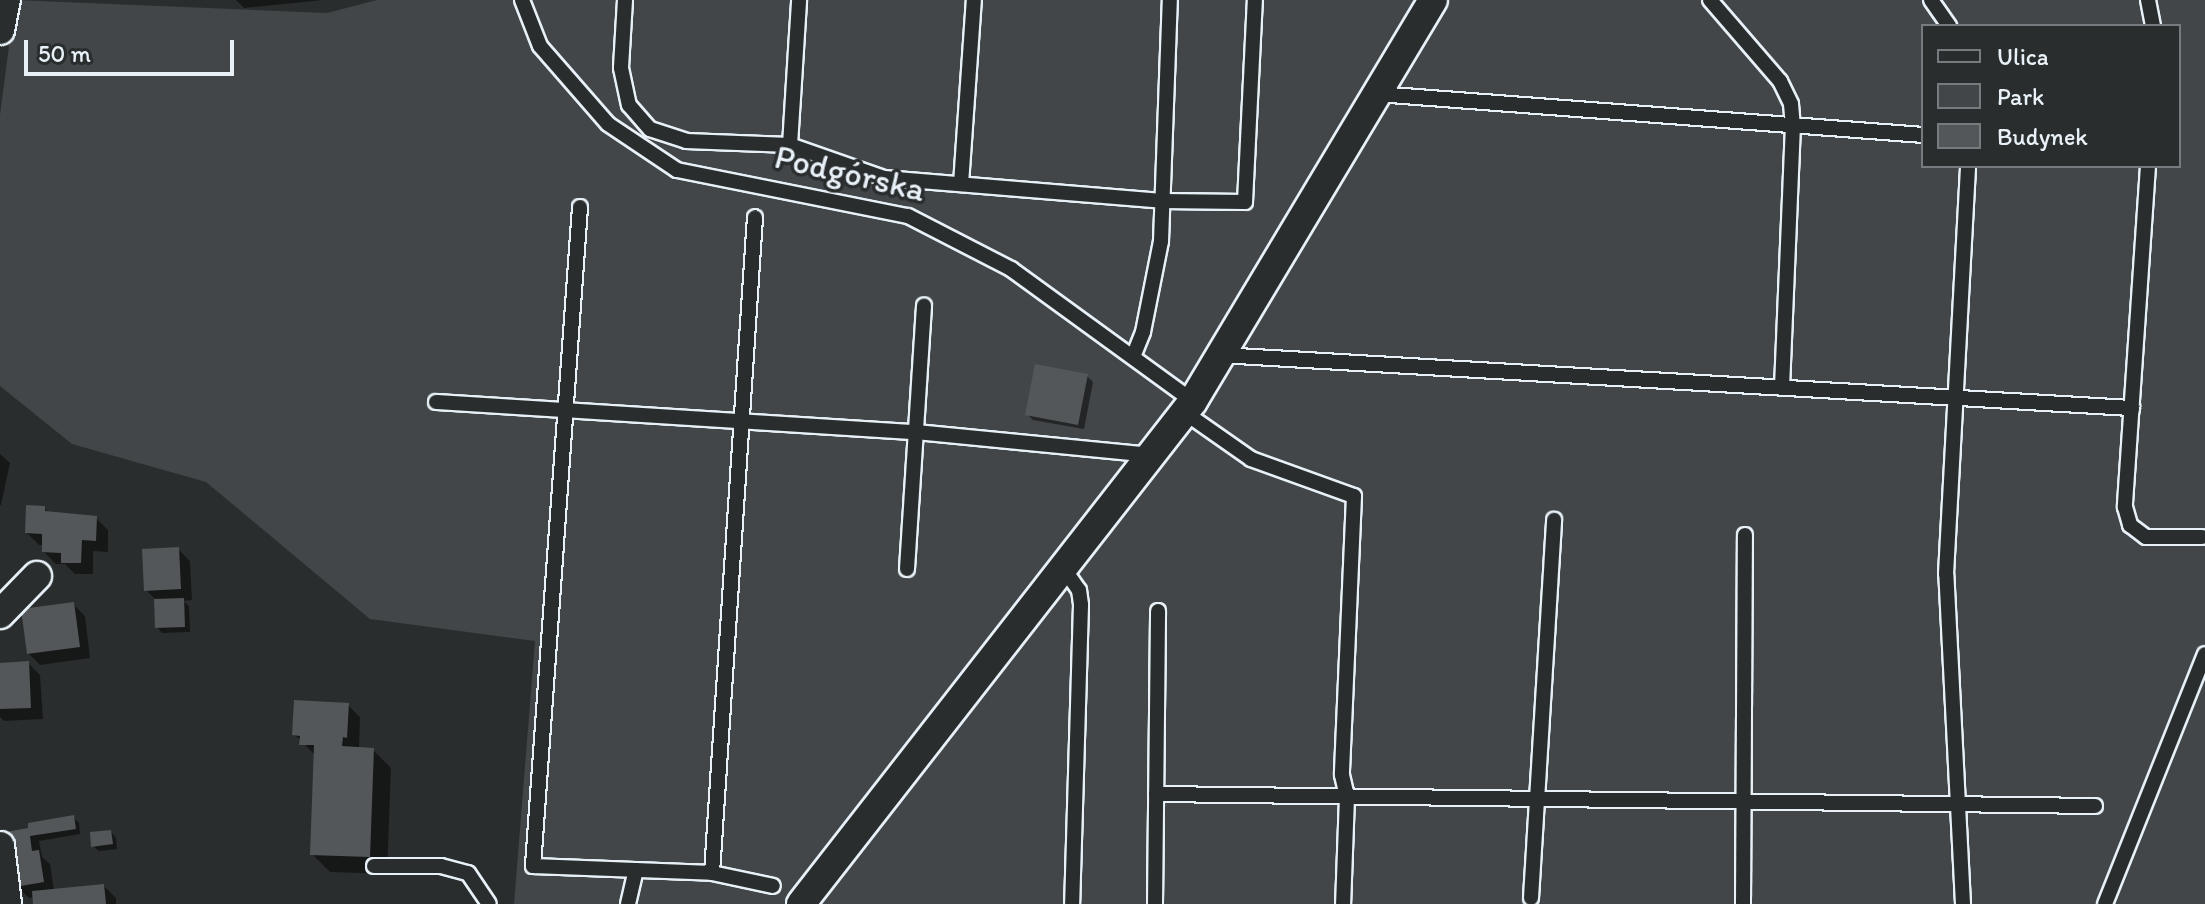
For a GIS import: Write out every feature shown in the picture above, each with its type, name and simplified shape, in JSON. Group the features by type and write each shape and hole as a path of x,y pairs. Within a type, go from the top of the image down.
{"street":[{"path":"0,30 6,0"},
{"path":"801,904 1188,406 1433,0"},
{"path":"0,614 37,576"},
{"path":"0,846 7,904"}],"lane":[{"name":"Podgórska","path":"522,0 540,46 608,124 677,170 908,216 1011,269 1133,357 1251,459 1354,496 1342,775 1347,797"},
{"path":"625,0 621,68 629,105 650,129 686,141 790,145 884,178 1162,201 1245,202 1255,0"},
{"path":"790,145 799,0"},
{"path":"961,184 974,0"},
{"path":"1133,357 1143,332 1161,241 1170,0"},
{"path":"1710,0 1780,81 1791,104 1793,125 1782,388"},
{"path":"1931,0 1948,24"},
{"path":"2148,0 2153,24"},
{"path":"1376,94 1921,135"},
{"path":"1963,904 1946,574 1968,168"},
{"path":"2148,168 2125,507 2130,525 2146,537 2202,537"},
{"path":"580,207 533,866 712,873 773,886"},
{"path":"712,873 755,217"},
{"path":"907,569 924,306"},
{"path":"1220,355 2132,408"},
{"path":"436,402 916,432 1149,455"},
{"path":"1531,898 1554,520"},
{"path":"1743,904 1745,535"},
{"path":"1062,566 1079,590 1081,605 1072,904"},
{"path":"1155,904 1158,611"},
{"path":"2105,904 2205,654"},
{"path":"1156,794 2095,806"},
{"path":"1343,904 1347,797"},
{"path":"374,866 441,866 468,873 489,904"},
{"path":"628,904 636,870"}],"green space":[{"path":"15,0 327,13 377,0 2205,0 2205,904 820,904 973,699 789,904 514,904 535,641 370,619 206,482 72,444 0,386 0,115"}],"building":[{"path":"1035,364 1088,374 1078,425 1025,415"},
{"path":"26,505 45,506 45,511 97,516 96,541 82,540 81,563 61,563 61,553 42,552 42,534 25,533"},
{"path":"179,547 181,589 144,591 142,549"},
{"path":"184,598 185,627 155,628 154,599"},
{"path":"74,602 80,647 27,654 21,609"},
{"path":"29,661 31,708 0,709 0,663"},
{"path":"294,700 349,703 347,738 343,737 342,746 374,748 370,857 310,855 314,745 299,745 300,736 292,735"},
{"path":"74,815 76,829 30,836 32,851 39,850 44,882 15,887 6,832 28,828 28,823"},
{"path":"111,830 113,844 91,847 90,832"},
{"path":"104,884 106,904 33,904 32,891"}]}
